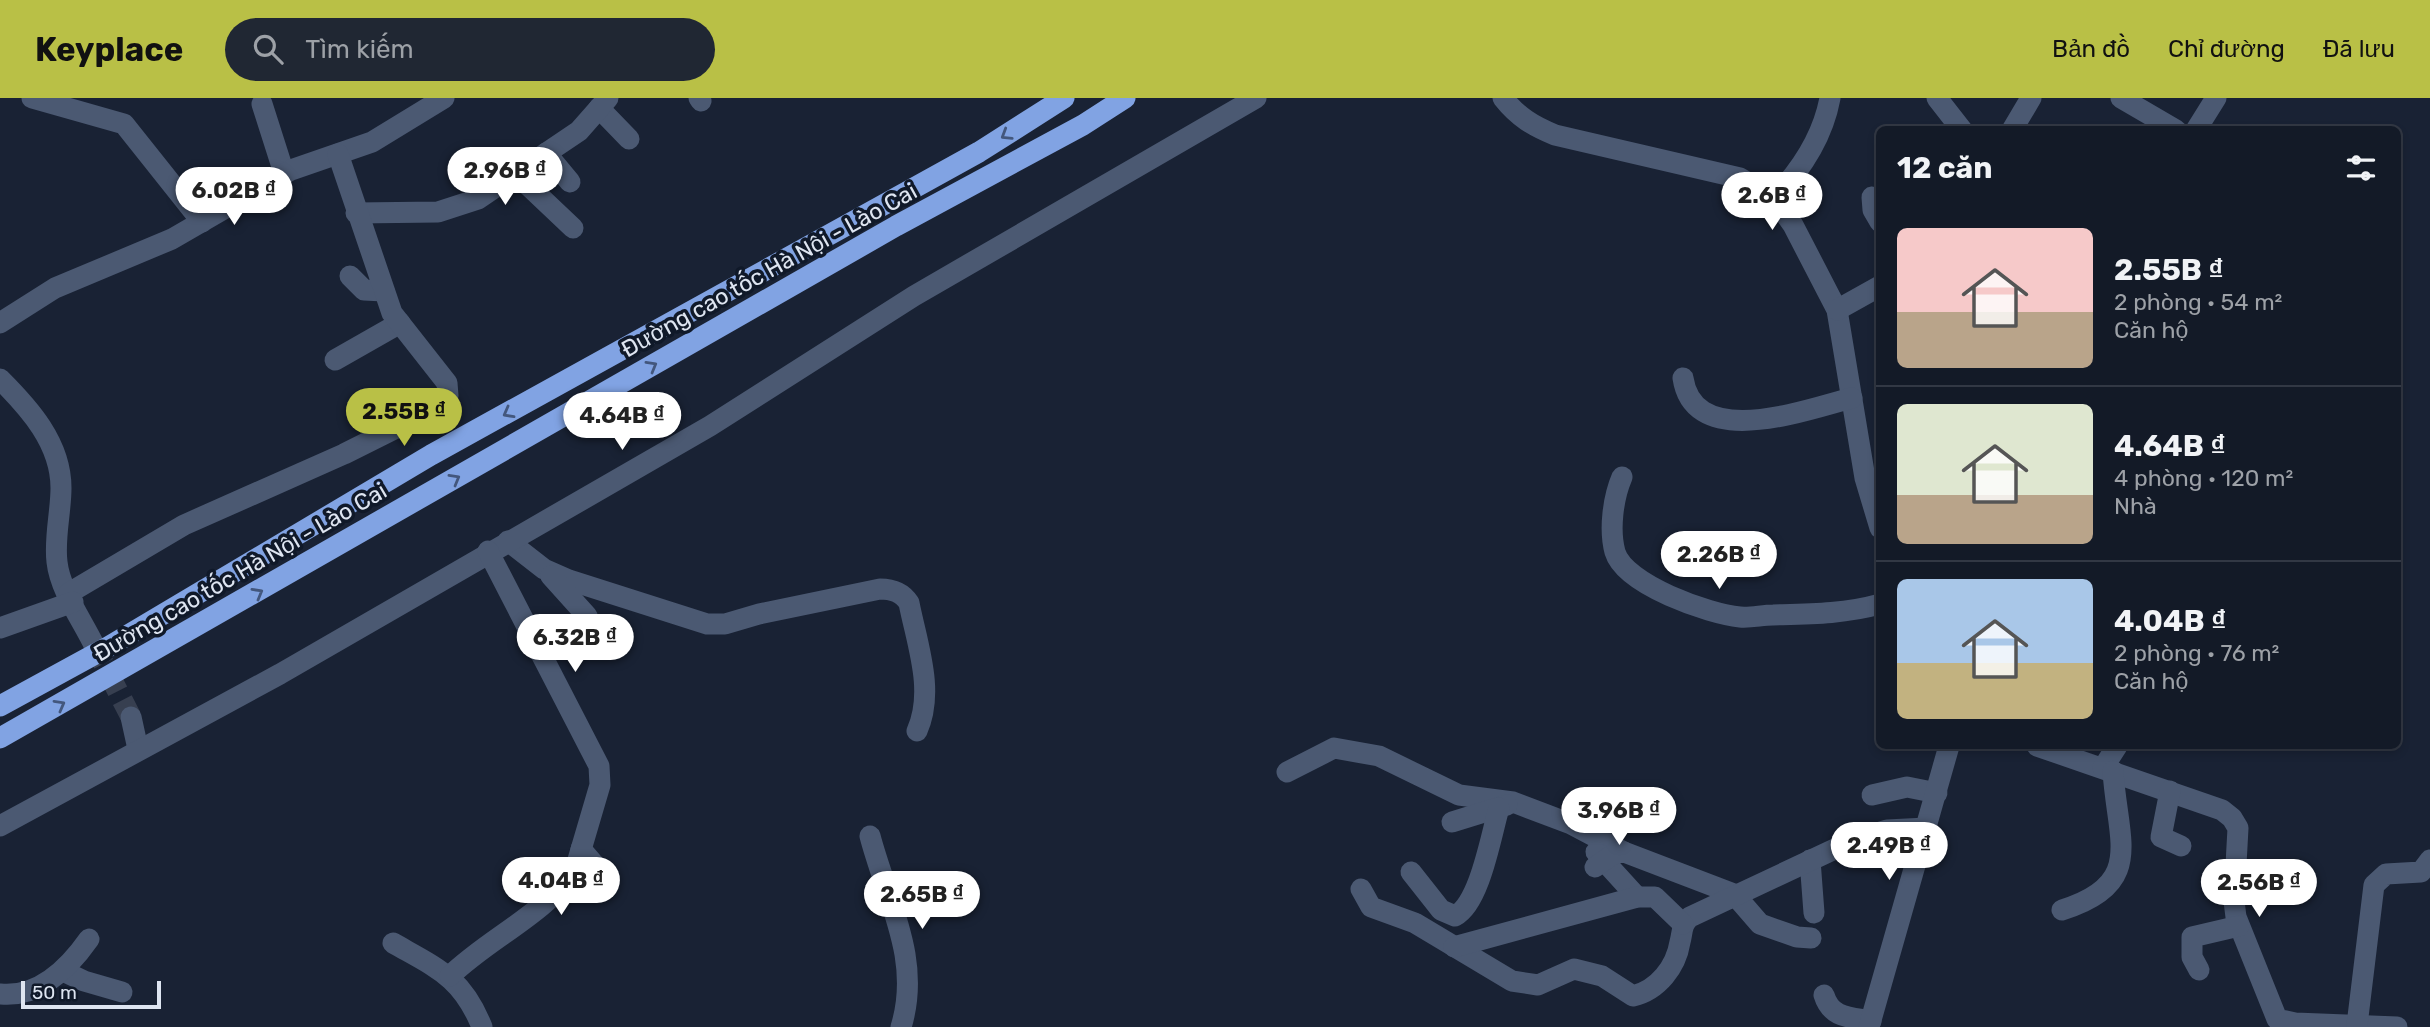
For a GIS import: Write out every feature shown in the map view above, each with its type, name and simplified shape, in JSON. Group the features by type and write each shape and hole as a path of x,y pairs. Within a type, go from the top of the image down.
{"highway":[{"name":"Đường cao tốc Hà Nội - Lào Cai","path":"0,706 108,648 431,455 979,152 1064,98"},
{"name":"Đường cao tốc Hà Nội - Lào Cai","path":"0,738 895,226 1083,125 1125,98"}],"street":[{"path":"32,98 124,124 202,222"},
{"path":"0,323 55,288 172,239 284,173 372,142 444,98"},
{"path":"0,826 280,674 488,551 710,426 914,296 1256,98"},
{"path":"1503,98 1532,126 1555,135 1740,178 1774,198 1793,225 1837,310 1865,478 1876,515"},
{"path":"1774,198 1795,177 1820,131 1830,98"},
{"path":"1937,98 1959,126"},
{"path":"2014,126 2031,98"},
{"path":"2121,98 2169,126"},
{"path":"2198,126 2216,98"},
{"path":"356,212 438,212 478,199 579,131 604,103 629,139"},
{"path":"262,104 284,173"},
{"path":"547,153 570,182"},
{"path":"0,628 71,598 184,526 344,454 440,406 448,396 447,383 392,313 338,154"},
{"path":"516,174 573,228"},
{"path":"1872,197 1876,216"},
{"path":"395,212 421,224"},
{"path":"350,276 364,290 384,291"},
{"path":"1837,310 1876,288"},
{"path":"335,359 400,323"},
{"path":"1683,378 1685,390 1693,404 1711,414 1747,422 1852,398"},
{"path":"0,379 37,417 60,476 57,561 71,598 94,645"},
{"path":"1622,477 1614,506 1615,551 1620,561 1662,592 1695,607 1741,617 1839,613 1876,605"},
{"path":"508,541 544,569 587,616"},
{"path":"450,975 544,903 568,880 581,849 600,785 599,766 488,551"},
{"path":"544,569 707,624 725,624 759,614 880,589 892,590 909,603 924,677 926,704 918,730"},
{"path":"131,717 138,749"},
{"path":"1287,772 1334,748 1379,756 1459,795 1506,805 1571,824 1624,852 1734,894 1760,924 1797,937 1811,937"},
{"path":"1824,995 1828,1007 1837,1015 1870,1024 1948,749"},
{"path":"2046,749 2222,810 2232,818 2238,828 2234,901 2239,926 2277,1019 2316,1025 2397,1027"},
{"path":"2062,909 2101,894 2118,874 2123,858 2108,770 2116,749"},
{"path":"1872,795 1907,787 1937,793"},
{"path":"2170,791 2161,837 2181,846"},
{"path":"1452,822 1506,805"},
{"path":"1411,872 1441,911 1455,916 1462,912 1469,905 1506,805"},
{"path":"1571,824 1599,864 1637,897"},
{"path":"1365,906 1415,923 1512,981 1538,985 1574,969 1602,975 1633,996 1655,985 1671,968 1683,924 1690,916 1854,840 1887,830 1927,828"},
{"path":"870,836 901,933 909,971 908,998 901,1027"},
{"path":"581,849 606,878"},
{"path":"1599,864 1624,852"},
{"path":"1810,860 1814,913"},
{"path":"2357,1025 2374,885 2386,874 2421,872 2430,860"},
{"path":"1454,947 1637,897 1655,897 1683,924"},
{"path":"2199,970 2192,957 2192,937 2203,932 2239,926"},
{"path":"0,994 18,996 63,971 89,939"},
{"path":"393,943 450,975 473,1005 482,1027"},
{"path":"63,971 84,981 122,992"}],"tunnel":[{"path":"94,645 131,717"}]}
